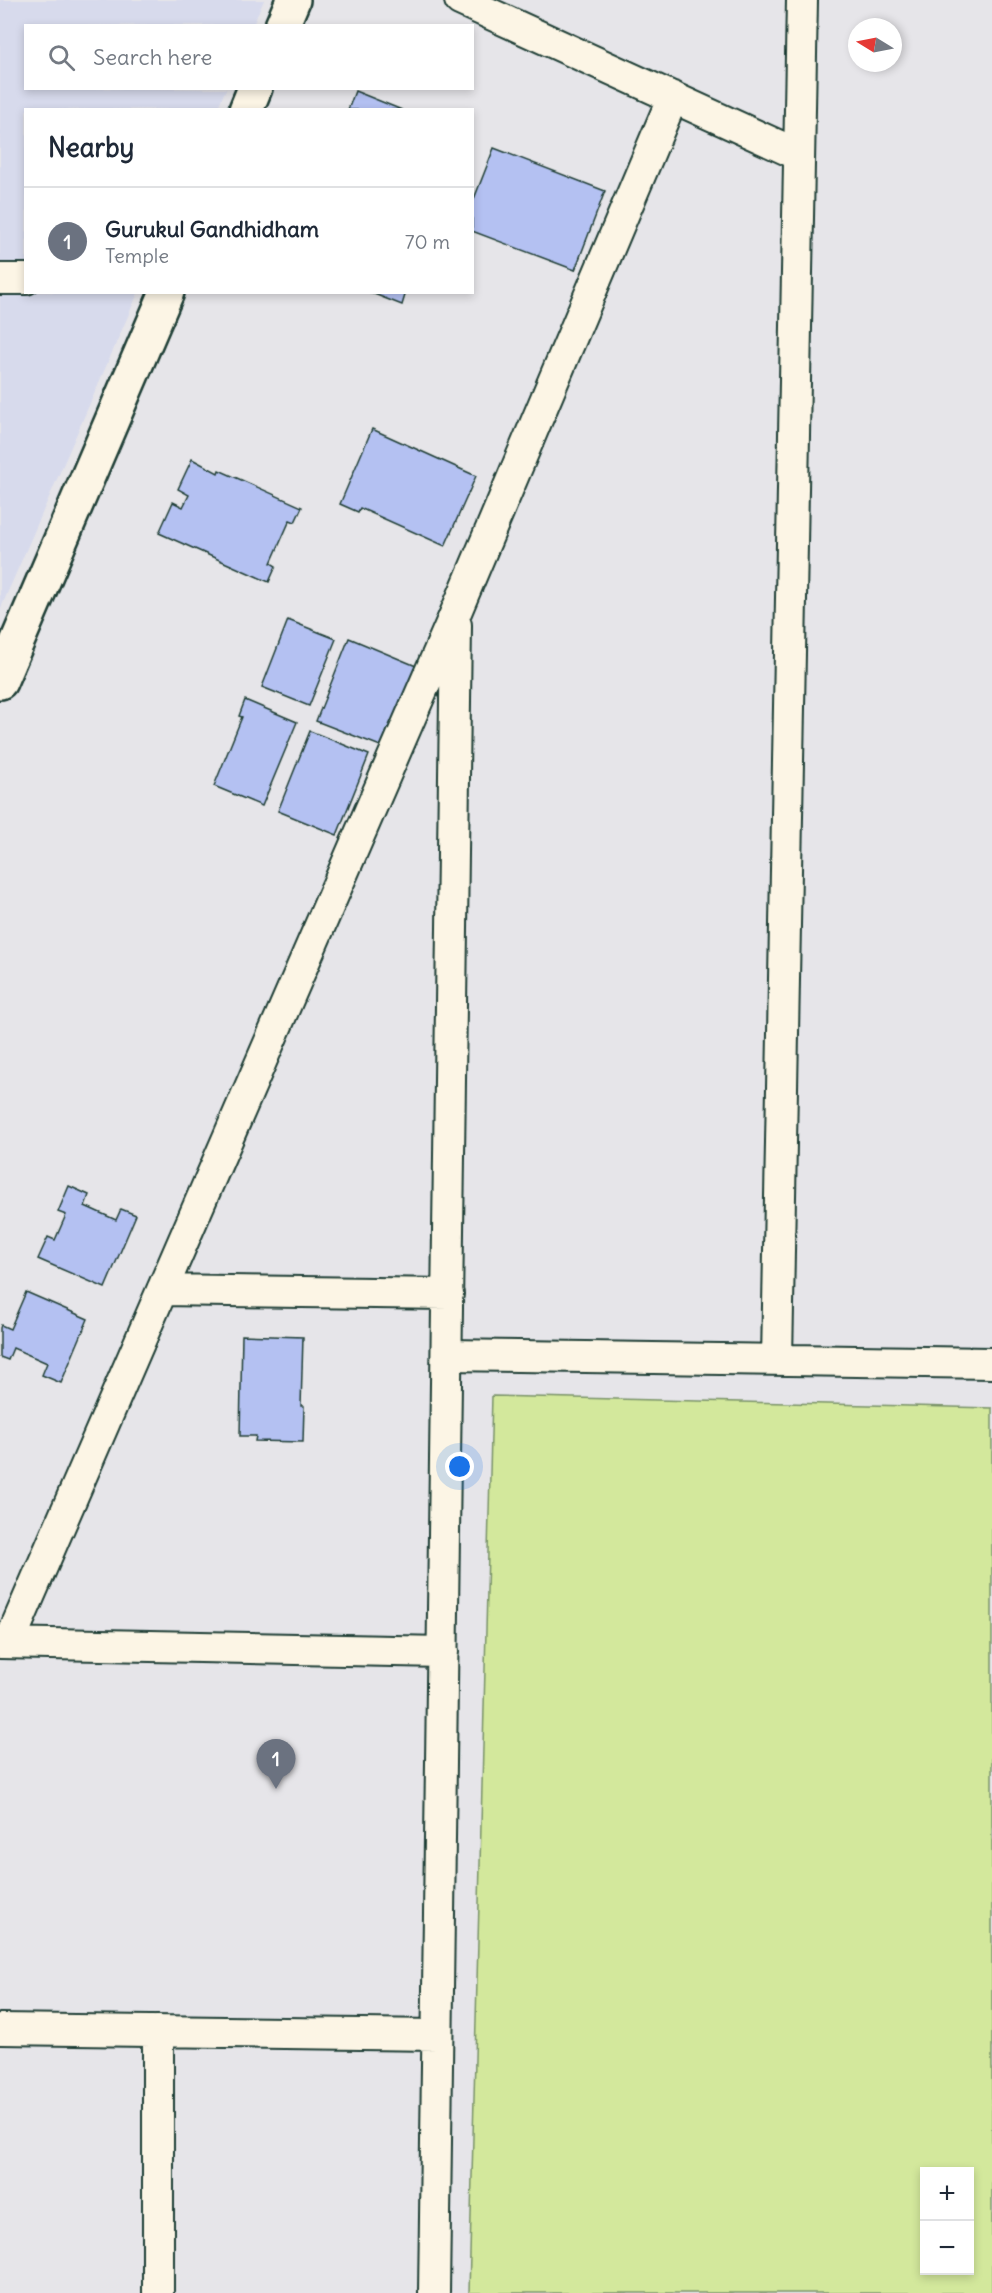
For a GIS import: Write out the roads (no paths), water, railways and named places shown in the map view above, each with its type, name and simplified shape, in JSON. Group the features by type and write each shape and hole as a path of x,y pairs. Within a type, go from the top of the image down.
{"street":[{"path":"283,24 293,0"},
{"path":"460,0 799,155"},
{"path":"777,1360 802,0"},
{"path":"247,108 254,90"},
{"path":"443,1652 5,1643 162,1290 456,612 673,97"},
{"path":"0,279 24,279"},
{"path":"0,682 166,294"},
{"path":"434,2293 456,612"},
{"path":"162,1290 448,1293"},
{"path":"447,1355 992,1363"},
{"path":"0,2029 437,2035"},
{"path":"158,2031 158,2293"}],"place":[{"name":"Gurukul Gandhidham","path":"276,1789"}]}
